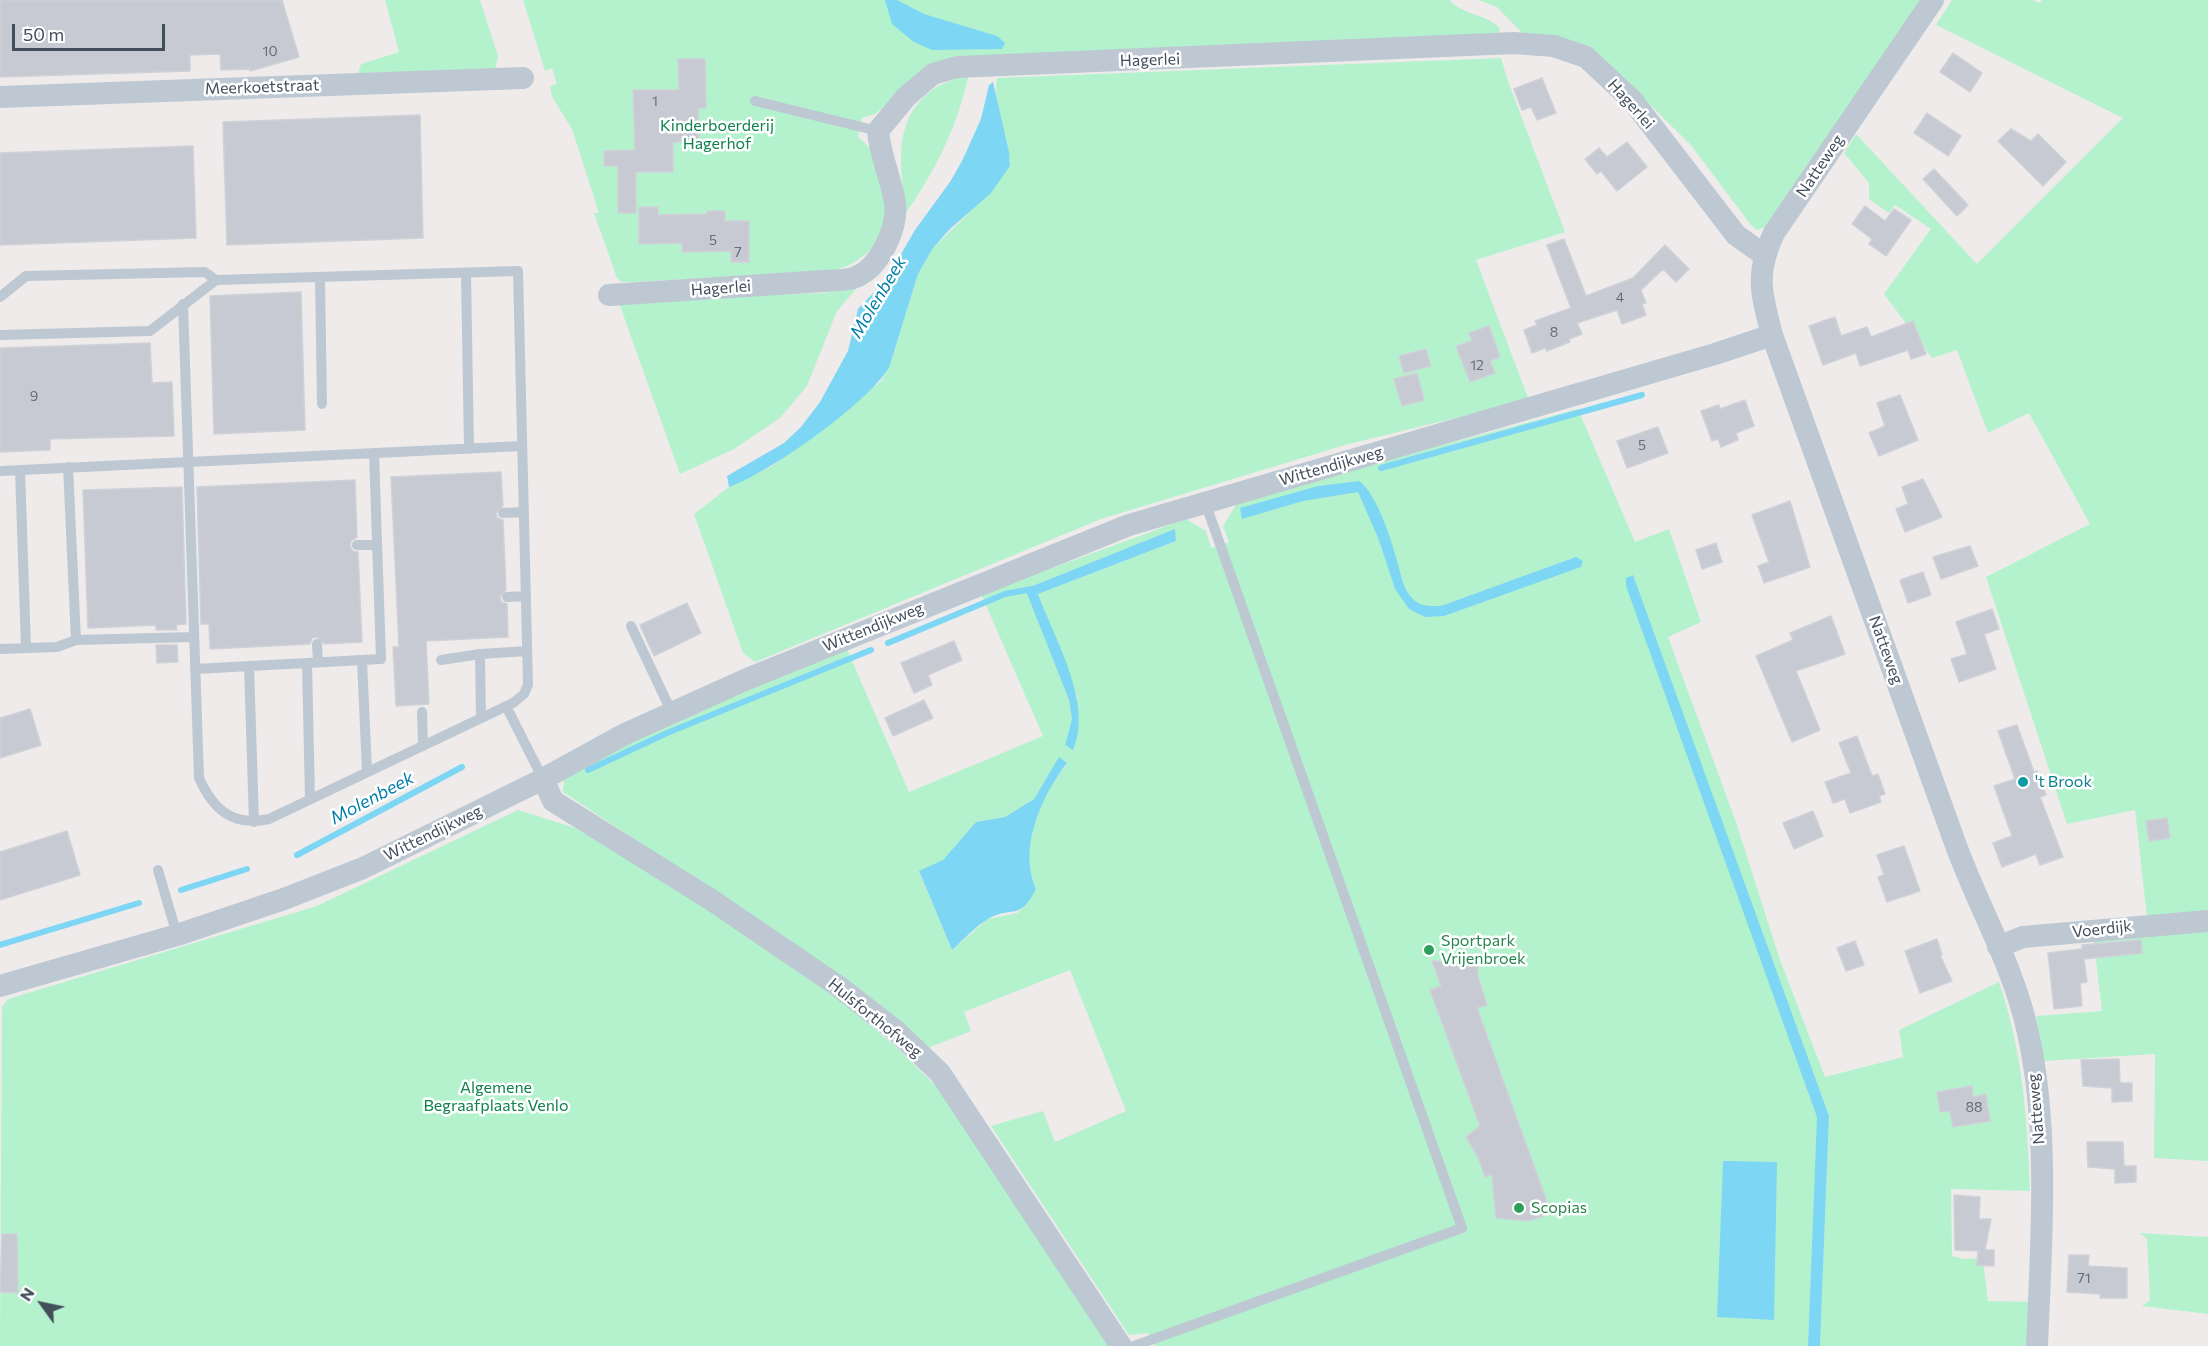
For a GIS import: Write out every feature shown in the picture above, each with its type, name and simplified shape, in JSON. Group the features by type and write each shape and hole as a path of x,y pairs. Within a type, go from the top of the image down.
{"street":[{"name":"Natteweg","path":"1933,0 1774,233 1764,255 1760,287 1772,335 1970,883 2016,988 2029,1034 2040,1117 2041,1260 2037,1346"},
{"name":"Hagerlei","path":"609,295 856,277 871,266 885,246 894,225 895,204 879,150 878,131 906,97 933,74 957,68 1514,43 1554,46 1586,57 1632,100 1737,235 1764,255"},
{"name":"Meerkoetstraat","path":"0,97 524,78"},
{"name":"Wittendijkweg","path":"0,986 177,935 284,899 363,868 543,779 625,734 766,670 1129,525 1715,354 1772,335"},
{"name":"Hulsforthofweg","path":"543,779 553,801 710,899 838,986 896,1031 940,1073 1121,1346"},
{"name":"Voerdijk","path":"1998,947 2023,937 2208,921"}],"lane":[{"path":"755,101 878,131"},
{"path":"0,335 150,331 183,304 216,280 519,271 528,685 524,694 506,706 423,746 269,819 254,822 238,819 219,810 207,796 199,778 183,304"},
{"path":"0,297 26,276 205,272 216,280"},
{"path":"466,273 469,449"},
{"path":"320,278 322,404"},
{"path":"0,471 522,446"},
{"path":"195,669 381,659 374,453"},
{"path":"68,467 76,640"},
{"path":"20,470 26,648"},
{"path":"1134,1346 1462,1228 1204,502"},
{"path":"503,513 524,512"},
{"path":"357,546 377,545"},
{"path":"507,597 526,596"},
{"path":"631,626 672,713"},
{"path":"0,649 57,647 76,640 194,637"},
{"path":"310,799 313,663 317,644"},
{"path":"441,660 480,654 527,651"},
{"path":"480,654 481,718"},
{"path":"362,660 367,772"},
{"path":"249,666 254,822"},
{"path":"506,706 543,779"},
{"path":"422,712 423,746"},
{"path":"158,870 177,935"}],"green space":[{"path":"385,0 480,0 498,56 495,70 358,73 361,64 399,52"},
{"name":"Kinderboerderij Hagerhof","path":"523,0 1449,0 1461,9 1488,20 1500,28 1498,36 916,81 875,114 862,118 858,137 868,146 875,158 888,192 889,211 883,234 876,244 858,260 836,270 622,282 617,278 594,213 599,213 572,129 552,97 550,86 557,84 552,68 545,71"},
{"path":"1478,0 1922,0 1770,225 1757,230 1690,144 1639,94 1522,33 1497,7"},
{"path":"1952,0 2033,0 2039,3 2042,0 2208,0 2208,912 2147,917 2135,810 2067,824 1986,577 2090,524 2029,413 1988,433 1957,350 1932,358 1884,294 1931,229 1895,205 1889,213 1869,199 1869,183 1844,153 1856,134 1977,264 2123,118 1936,25"},
{"path":"1501,58 1565,232 1476,260 1529,400 1345,445 1101,519 755,662 743,653 694,514 729,487 772,466 815,435 881,381 889,368 918,274 933,248 967,215 1010,166 997,100 997,78"},
{"path":"969,74 945,146 906,213 901,161 905,129 911,114 935,88"},
{"path":"860,284 837,311 807,386 780,418 734,449 680,474 619,303 648,299 825,293"},
{"name":"Sportpark Vrijenbroek","path":"1578,409 1635,542 1669,529 1701,622 1668,637 1736,822 1780,960 1825,1077 1903,1057 1899,1030 1999,982 2019,1060 2030,1191 1951,1189 1952,1256 1963,1259 1981,1258 1988,1301 2032,1302 2031,1346 1820,1346 1829,1116 1627,586 1818,1117 1808,1346 1155,1346 1148,1333 1129,1335 991,1126 1043,1111 1055,1142 1126,1111 1070,970 964,1012 971,1031 928,1048 842,976 563,792 564,777 650,733 846,647 909,792 1043,736 981,594 1186,519 1206,531 1211,548 1229,542 1223,526 1237,503 1353,469","holes":["1175,530 1176,541 1038,594 1077,697 1073,750 1065,745 1072,719 1069,700 1025,589","1059,758 1067,764 1048,792 1031,840 1029,857 1036,889 1018,913 988,919 952,950 919,872 943,860 976,822 1005,817 1034,799"]},
{"name":"Algemene Begraafplaats Venlo","path":"518,810 575,828 700,901 842,1002 895,1046 935,1085 1109,1346 0,1346 2,1007 8,999 317,906"},
{"path":"2208,929 2208,1161 2154,1158 2155,1054 2044,1061 2036,1016 2102,1011 2093,935"},
{"path":"2140,1233 2208,1237 2208,1314 2142,1306 2150,1300 2147,1239"}],"water":[{"path":"885,0 897,0 924,14 997,36 1005,43 1002,49 932,50 914,42 892,24"},
{"path":"993,82 1010,166 991,193 950,229 933,248 918,274 889,368 860,400 816,436 792,453 729,487 727,476 784,443 801,427 820,402 848,351 858,309 886,280 915,230 950,182 981,119 989,85"},
{"path":"1359,481 1366,487 1377,506 1405,587 1410,596 1420,604 1441,606 1576,557 1583,561 1581,567 1444,616 1425,617 1409,609 1395,589 1379,540 1358,492 1303,501 1242,519 1240,508 1318,486"},
{"path":"1175,529 1176,541 1038,594 1062,651 1075,692 1079,712 1078,732 1073,750 1065,745 1072,719 1069,700 1025,589"},
{"path":"1633,575 1829,1116 1820,1346 1808,1346 1817,1117 1626,586 1626,578"},
{"path":"1059,757 1067,763 1057,776 1041,807 1031,840 1031,873 1036,889 1025,906 988,919 952,950 919,871 943,860 976,822 1005,817 1034,799"},
{"path":"1723,1161 1777,1162 1774,1320 1717,1317"}],"building":[{"path":"0,0 282,0 299,57 250,71 250,69 221,70 220,54 190,55 190,71 0,77"},
{"path":"1953,53 1982,73 1970,92 1940,72"},
{"path":"678,59 705,59 706,108 698,108 699,142 673,142 673,172 636,172 636,213 618,213 618,166 604,166 604,151 635,150 633,90 679,90"},
{"path":"1542,78 1556,113 1537,120 1531,107 1522,110 1514,89"},
{"path":"1927,113 1961,136 1948,156 1914,133"},
{"path":"420,115 423,238 227,245 223,122"},
{"path":"2011,129 2031,141 2038,134 2066,162 2043,186 1998,141"},
{"path":"1627,142 1647,167 1617,191 1601,171 1597,174 1585,159 1599,148 1607,157"},
{"path":"193,146 196,238 0,245 0,153"},
{"path":"1934,169 1968,205 1957,216 1923,179"},
{"path":"1865,206 1885,221 1894,209 1911,220 1886,256 1869,244 1872,239 1852,224"},
{"path":"639,207 658,207 658,215 707,214 707,211 725,211 725,221 749,221 749,262 731,262 731,251 682,252 682,243 639,244"},
{"path":"1564,239 1586,296 1633,278 1665,245 1689,269 1676,282 1663,269 1641,290 1646,303 1642,304 1646,315 1622,324 1617,310 1577,323 1582,334 1569,339 1570,342 1547,351 1545,348 1532,353 1524,330 1537,325 1535,321 1571,308 1547,245"},
{"path":"301,292 305,430 214,434 210,296"},
{"path":"1835,317 1841,336 1867,327 1871,337 1913,321 1926,354 1911,359 1908,350 1860,366 1856,353 1823,365 1809,326"},
{"path":"1489,326 1500,357 1490,361 1495,373 1470,382 1456,346 1472,341 1469,333"},
{"path":"150,343 152,383 172,382 174,436 50,439 50,450 0,452 0,348"},
{"path":"1426,349 1431,366 1404,373 1399,356"},
{"path":"1417,373 1424,400 1402,406 1394,379"},
{"path":"1900,395 1918,440 1879,456 1869,433 1885,426 1877,403"},
{"path":"1745,400 1754,426 1736,433 1738,440 1721,447 1718,439 1712,441 1701,411 1719,405 1720,409"},
{"path":"1658,427 1668,453 1627,468 1617,441"},
{"path":"501,472 503,506 496,513 497,518 503,520 506,590 500,597 501,602 507,604 508,637 426,641 429,704 396,706 393,647 399,647 391,477"},
{"path":"1923,479 1942,517 1905,532 1896,509 1908,504 1902,487"},
{"path":"355,480 357,537 351,541 350,546 353,551 358,552 362,642 324,644 317,637 312,638 310,644 210,649 209,624 201,624 197,487"},
{"path":"182,487 186,624 176,625 177,630 156,630 156,625 88,628 83,490"},
{"path":"1790,501 1810,567 1764,583 1758,566 1769,562 1752,515"},
{"path":"1716,543 1722,562 1702,569 1696,550"},
{"path":"1970,546 1978,566 1941,579 1933,557"},
{"path":"1923,572 1931,595 1908,603 1900,580"},
{"path":"687,603 701,633 654,656 640,625"},
{"path":"1992,609 1999,629 1984,634 1996,669 1959,682 1951,659 1967,654 1956,622"},
{"path":"1831,616 1845,654 1796,671 1820,730 1792,742 1756,656 1793,640 1790,633"},
{"path":"954,641 962,660 928,675 932,685 914,693 901,663"},
{"path":"156,645 177,645 178,662 157,663"},
{"path":"924,700 933,718 893,736 885,718"},
{"path":"30,709 41,745 0,758 0,718"},
{"path":"2017,725 2034,772 2037,771 2046,795 2040,797 2063,857 2040,865 2036,854 2002,867 1993,843 2012,836 1994,786 2015,779 1998,731"},
{"path":"1857,736 1872,776 1878,774 1885,794 1879,796 1881,802 1850,813 1845,799 1833,803 1825,782 1851,773 1839,743"},
{"path":"1813,811 1823,836 1794,849 1783,823"},
{"path":"2167,818 2170,838 2149,841 2146,821"},
{"path":"67,831 80,875 0,900 0,852"},
{"path":"1904,846 1920,891 1887,902 1878,877 1884,875 1877,855"},
{"path":"1937,939 1942,955 1940,955 1952,981 1920,993 1905,951"},
{"path":"2141,940 2142,953 2084,959 2087,982 2080,983 2082,1006 2054,1009 2048,953 2082,949 2082,945"},
{"path":"1855,941 1864,965 1846,971 1837,948"},
{"path":"1449,955 1477,955 1478,977 1487,1005 1477,1008 1551,1213 1529,1221 1496,1218 1492,1174 1485,1177 1478,1157 1466,1137 1480,1126 1430,990 1441,986 1432,961 1449,962"},
{"path":"2119,1059 2120,1083 2132,1083 2132,1101 2112,1102 2112,1088 2083,1086 2081,1060"},
{"path":"1972,1086 1973,1097 1986,1094 1990,1121 1953,1127 1950,1111 1940,1112 1937,1092"},
{"path":"2087,1142 2123,1142 2124,1166 2136,1166 2136,1182 2115,1183 2115,1169 2088,1167"},
{"path":"1954,1195 1980,1197 1979,1219 1991,1219 1985,1250 1994,1250 1994,1266 1977,1265 1978,1251 1955,1250"},
{"path":"2,1234 17,1234 18,1293 0,1292"},
{"path":"2069,1255 2089,1255 2088,1266 2127,1268 2127,1298 2100,1298 2100,1294 2067,1292"}],"waterway":[{"path":"1381,468 1642,395"},
{"path":"888,643 1005,594 1032,589"},
{"path":"588,770 667,733 871,650"},
{"name":"Molenbeek","path":"297,855 462,767"},
{"name":"Molenbeek","path":"181,890 247,869"},
{"name":"Molenbeek","path":"0,945 139,903"}],"place":[{"name":"'t Brook","path":"2023,782"},
{"name":"Sportpark Vrijenbroek","path":"1429,950"},
{"name":"Scopias","path":"1519,1208"}]}
